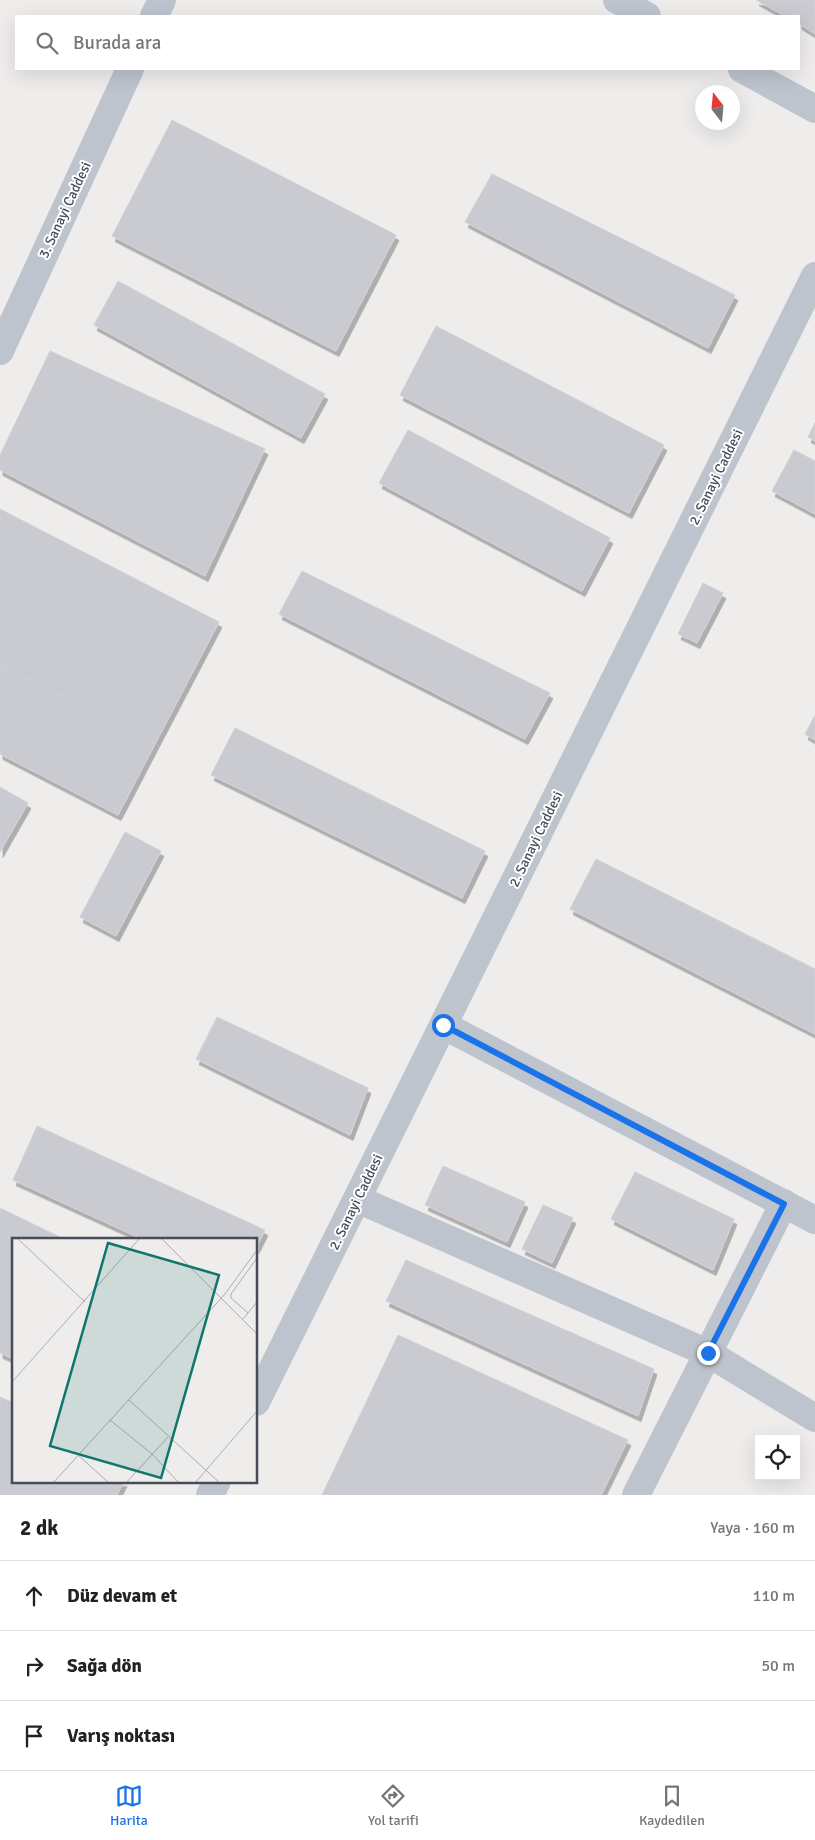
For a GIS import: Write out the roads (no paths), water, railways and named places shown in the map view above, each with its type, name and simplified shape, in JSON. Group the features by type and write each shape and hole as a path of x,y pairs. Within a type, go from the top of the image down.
{"street":[{"path":"154,15 162,0"},
{"path":"617,0 645,15"},
{"name":"3. Sanayi Caddesi","path":"0,351 130,70"},
{"path":"744,70 815,109"},
{"name":"2. Sanayi Caddesi","path":"258,1398 815,276"},
{"path":"443,1025 815,1220"},
{"path":"357,1199 708,1353 815,1418"},
{"path":"636,1495 784,1204"},
{"path":"210,1495 216,1482"}]}
